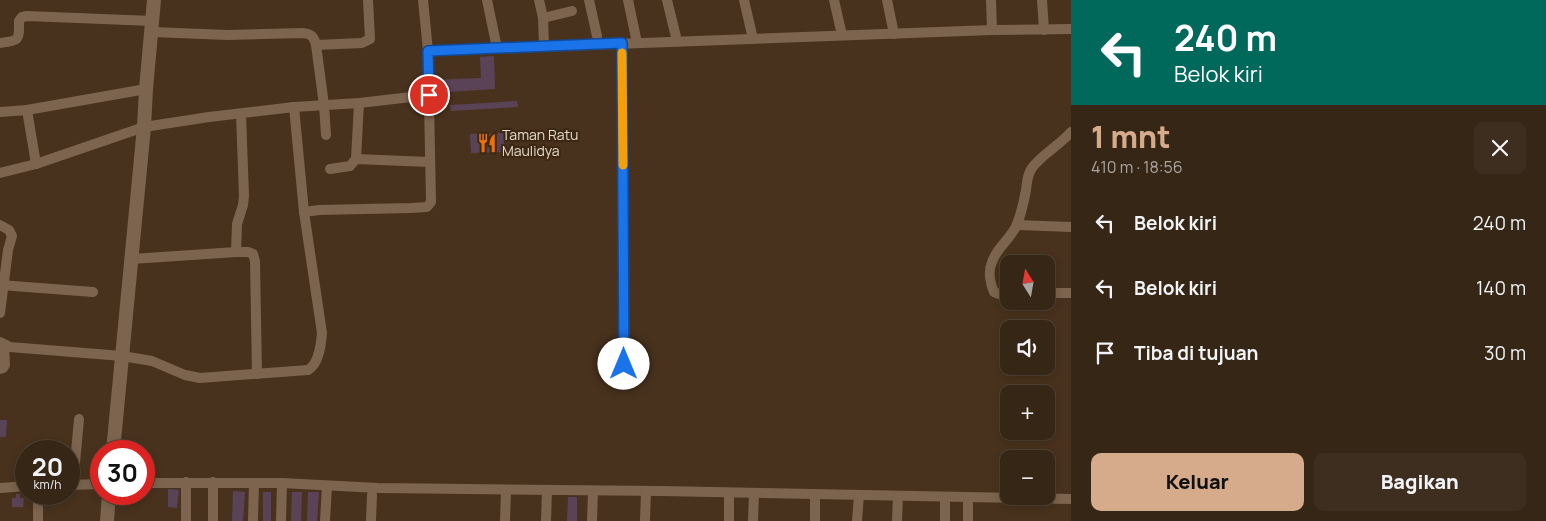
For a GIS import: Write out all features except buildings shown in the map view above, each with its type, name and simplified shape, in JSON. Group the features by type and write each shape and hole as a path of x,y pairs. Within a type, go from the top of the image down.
{"street":[{"path":"114,440 122,374 154,0"},
{"path":"316,46 362,43 370,39 368,0"},
{"path":"304,212 427,207 430,204 428,51 422,0"},
{"path":"487,0 497,48"},
{"path":"539,0 543,18 544,46"},
{"path":"588,0 597,36"},
{"path":"628,0 637,43"},
{"path":"668,0 677,41"},
{"path":"744,0 753,39"},
{"path":"834,0 842,36"},
{"path":"887,0 894,34"},
{"path":"991,0 992,30"},
{"path":"1042,0 1044,30"},
{"path":"543,18 572,11"},
{"path":"0,43 17,39 20,34 19,21 27,16 228,34 303,33 312,36 316,46 326,134"},
{"path":"428,51 992,30 1071,29"},
{"path":"622,43 624,364"},
{"path":"0,112 27,110 146,89"},
{"path":"0,173 36,164 144,127 294,107 429,95"},
{"path":"330,169 350,166 356,159 359,102"},
{"path":"0,369 5,365 2,344 10,347 152,362 190,377 200,378 308,370 315,364 321,339 321,322 304,212 294,107"},
{"path":"27,110 36,164"},
{"path":"236,252 237,224 244,196 241,114"},
{"path":"1000,294 994,292 990,278 991,262 1017,225 1029,173 1036,163 1062,142 1071,132"},
{"path":"356,159 429,162"},
{"path":"0,225 9,230 12,236 2,285 0,313"},
{"path":"1017,225 1071,227"},
{"path":"132,259 236,252 252,253 255,256 257,374"},
{"path":"2,285 93,292"},
{"path":"1055,293 1071,293"},
{"path":"76,440 79,419"},
{"path":"186,482 186,521"},
{"path":"212,521 213,482"},
{"path":"155,483 282,483 378,488 1071,499"},
{"path":"253,521 254,483"},
{"path":"281,521 282,483"},
{"path":"325,521 326,486"},
{"path":"0,488 15,487"},
{"path":"505,521 506,490"},
{"path":"546,521 547,490"},
{"path":"592,521 593,491"},
{"path":"645,521 646,491"},
{"path":"729,493 729,521"},
{"path":"753,521 754,493"},
{"path":"815,494 815,521"},
{"path":"371,521 372,495"},
{"path":"857,521 859,495"},
{"path":"897,521 898,496"},
{"path":"945,497 945,521"},
{"path":"968,497 968,521"},
{"path":"38,505 38,521"},
{"path":"107,521 108,505"}],"slow traffic":[{"path":"622,53 623,165"}],"place":[{"name":"Taman Ratu Maulidya","path":"487,143"}],"route":[{"path":"429,95 428,51 622,43 624,364"}]}
